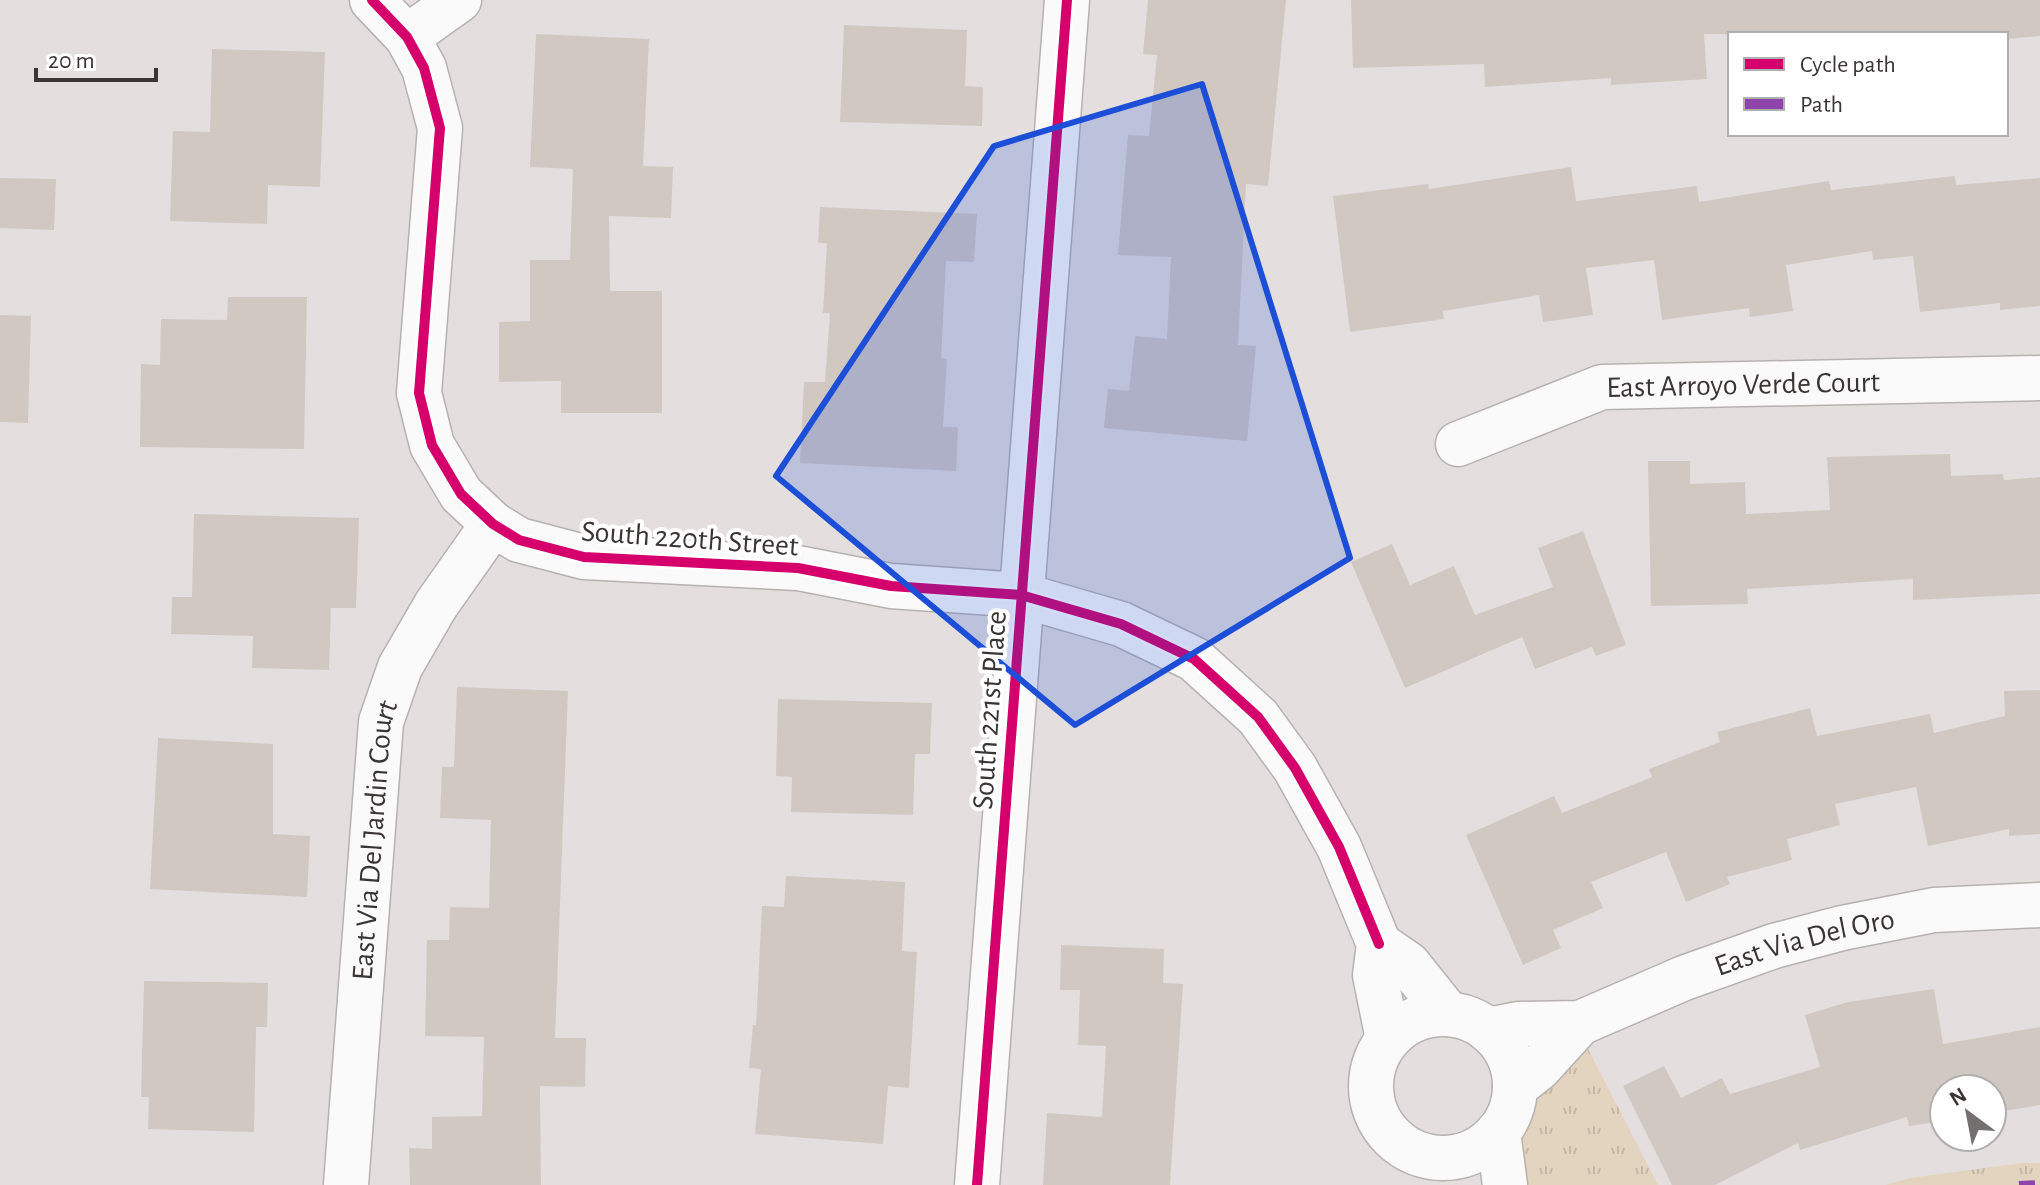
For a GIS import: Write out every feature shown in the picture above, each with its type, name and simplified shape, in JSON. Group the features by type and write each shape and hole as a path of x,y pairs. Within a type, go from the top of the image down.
{"street":[{"name":"South 220th Street","path":"372,0 407,37 424,68 440,128 419,393 432,445 461,494 493,524 519,540 584,557 798,568 891,586 1021,595 1121,624 1194,659 1258,717 1295,768 1339,847 1379,944 1375,975 1388,1039"},
{"path":"407,37 459,0"},
{"name":"South 221st Place","path":"977,1185 1067,0"},
{"name":"East Arroyo Verde Court","path":"1458,444 1602,387 2040,378"},
{"name":"East Via Del Jardin Court","path":"346,1185 381,722 400,667 436,605 493,524"},
{"name":"East Via Del Oro","path":"1488,1030 1518,1024 1580,1023 1684,978 1801,939 1934,910 2040,905"},
{"path":"1379,944 1408,964 1448,1014"},
{"path":"1448,1014 1476,1022 1488,1030 1508,1055 1515,1087 1510,1111 1498,1132 1449,1172 1395,1141 1381,1124 1372,1103 1370,1080 1376,1058 1388,1039 1405,1024 1426,1016 1448,1014"},
{"name":"East Via Del Oro","path":"1515,1087 1539,1068 1580,1023"},
{"path":"1498,1132 1505,1185"}],"highlighted area":[{"path":"1202,84 1350,558 1075,725 776,476 994,146"}],"green space":[{"path":"1588,1049 1658,1185 1523,1185 1521,1140 1530,1105 1552,1076"},
{"path":"2040,1163 2040,1185 1885,1185 1910,1178"}],"building":[{"path":"1148,0 1286,0 1268,186 1246,184 1238,345 1256,346 1247,441 1104,428 1108,389 1129,391 1135,336 1167,339 1171,257 1118,255 1128,135 1149,136 1157,55 1143,54"},
{"path":"1351,0 2040,0 2040,36 2008,39 2008,32 1704,34 1707,79 1611,85 1611,78 1485,87 1484,64 1353,68"},
{"path":"844,25 967,30 965,86 983,87 982,126 840,122"},
{"path":"536,34 649,39 643,166 673,167 671,218 609,216 610,291 662,291 662,413 561,413 561,381 499,382 499,322 530,321 530,260 570,260 573,169 530,167"},
{"path":"212,49 325,52 320,187 268,185 267,224 170,221 173,131 210,132"},
{"path":"1571,167 1576,201 1697,186 1699,202 1829,181 1831,190 1955,176 1956,185 2040,178 2040,306 2000,310 2000,303 1920,312 1913,256 1873,260 1872,251 1786,265 1793,311 1750,317 1749,308 1662,320 1654,260 1586,268 1593,315 1543,322 1539,295 1443,311 1444,319 1350,332 1333,196 1428,184 1429,189"},
{"path":"0,178 56,179 54,230 0,228"},
{"path":"820,207 977,214 974,262 946,261 941,358 947,359 943,427 958,427 956,471 800,463 804,382 825,382 830,313 823,313 827,243 818,243"},
{"path":"228,297 307,297 304,449 140,447 141,364 160,365 161,319 227,320"},
{"path":"0,315 31,316 28,423 0,422"},
{"path":"1950,454 1951,476 2003,474 2004,480 2040,477 2040,594 1913,600 1913,579 1747,589 1748,604 1651,606 1648,461 1690,461 1690,484 1745,482 1746,514 1830,510 1827,457"},
{"path":"194,514 359,518 356,608 331,608 329,670 252,668 253,636 171,634 172,597 192,597"},
{"path":"1583,531 1626,645 1596,656 1592,647 1535,669 1522,637 1405,688 1351,562 1392,544 1410,585 1454,566 1475,615 1553,587 1538,548"},
{"path":"457,687 568,691 555,1038 586,1038 585,1087 540,1086 541,1185 410,1185 409,1148 432,1149 432,1117 482,1116 484,1037 425,1036 427,940 449,940 450,907 489,908 491,820 440,818 442,767 454,767"},
{"path":"2040,690 2040,834 2009,836 2009,829 1928,846 1916,787 1835,804 1840,825 1787,839 1792,860 1727,877 1730,884 1686,902 1666,852 1591,882 1603,908 1553,930 1561,948 1523,965 1466,835 1554,796 1562,813 1652,777 1649,769 1720,742 1717,732 1810,708 1817,736 1930,714 1934,733 2005,716 2004,691"},
{"path":"778,699 932,703 930,754 915,754 913,815 791,812 792,777 776,776"},
{"path":"158,738 273,744 273,834 310,836 307,897 150,889"},
{"path":"786,876 905,882 902,951 917,952 909,1088 888,1086 883,1144 755,1134 761,1069 749,1068 753,1025 756,1025 762,906 784,907"},
{"path":"1061,945 1164,949 1163,983 1183,984 1170,1185 1043,1185 1047,1113 1102,1117 1106,1046 1078,1045 1080,990 1060,990"},
{"path":"144,981 268,983 267,1027 256,1027 254,1132 148,1129 149,1097 141,1097"},
{"path":"1934,989 1943,1044 2040,1027 2040,1105 2008,1110 2008,1073 1928,1073 1928,1123 1909,1126 1907,1117 1800,1150 1798,1143 1715,1185 1672,1185 1623,1086 1664,1066 1681,1098 1722,1078 1730,1094 1820,1067 1805,1015 1848,1002"}],"marked path":[{"path":"2019,1185 2040,1184"}],"cycle path":[{"path":"372,0 407,37 424,68 440,128 419,393 432,445 461,494 493,524 519,540 584,557 798,568 891,586 1021,595 1121,624 1194,659 1258,717 1295,768 1339,847 1379,944"},
{"path":"977,1185 1067,0"}]}
